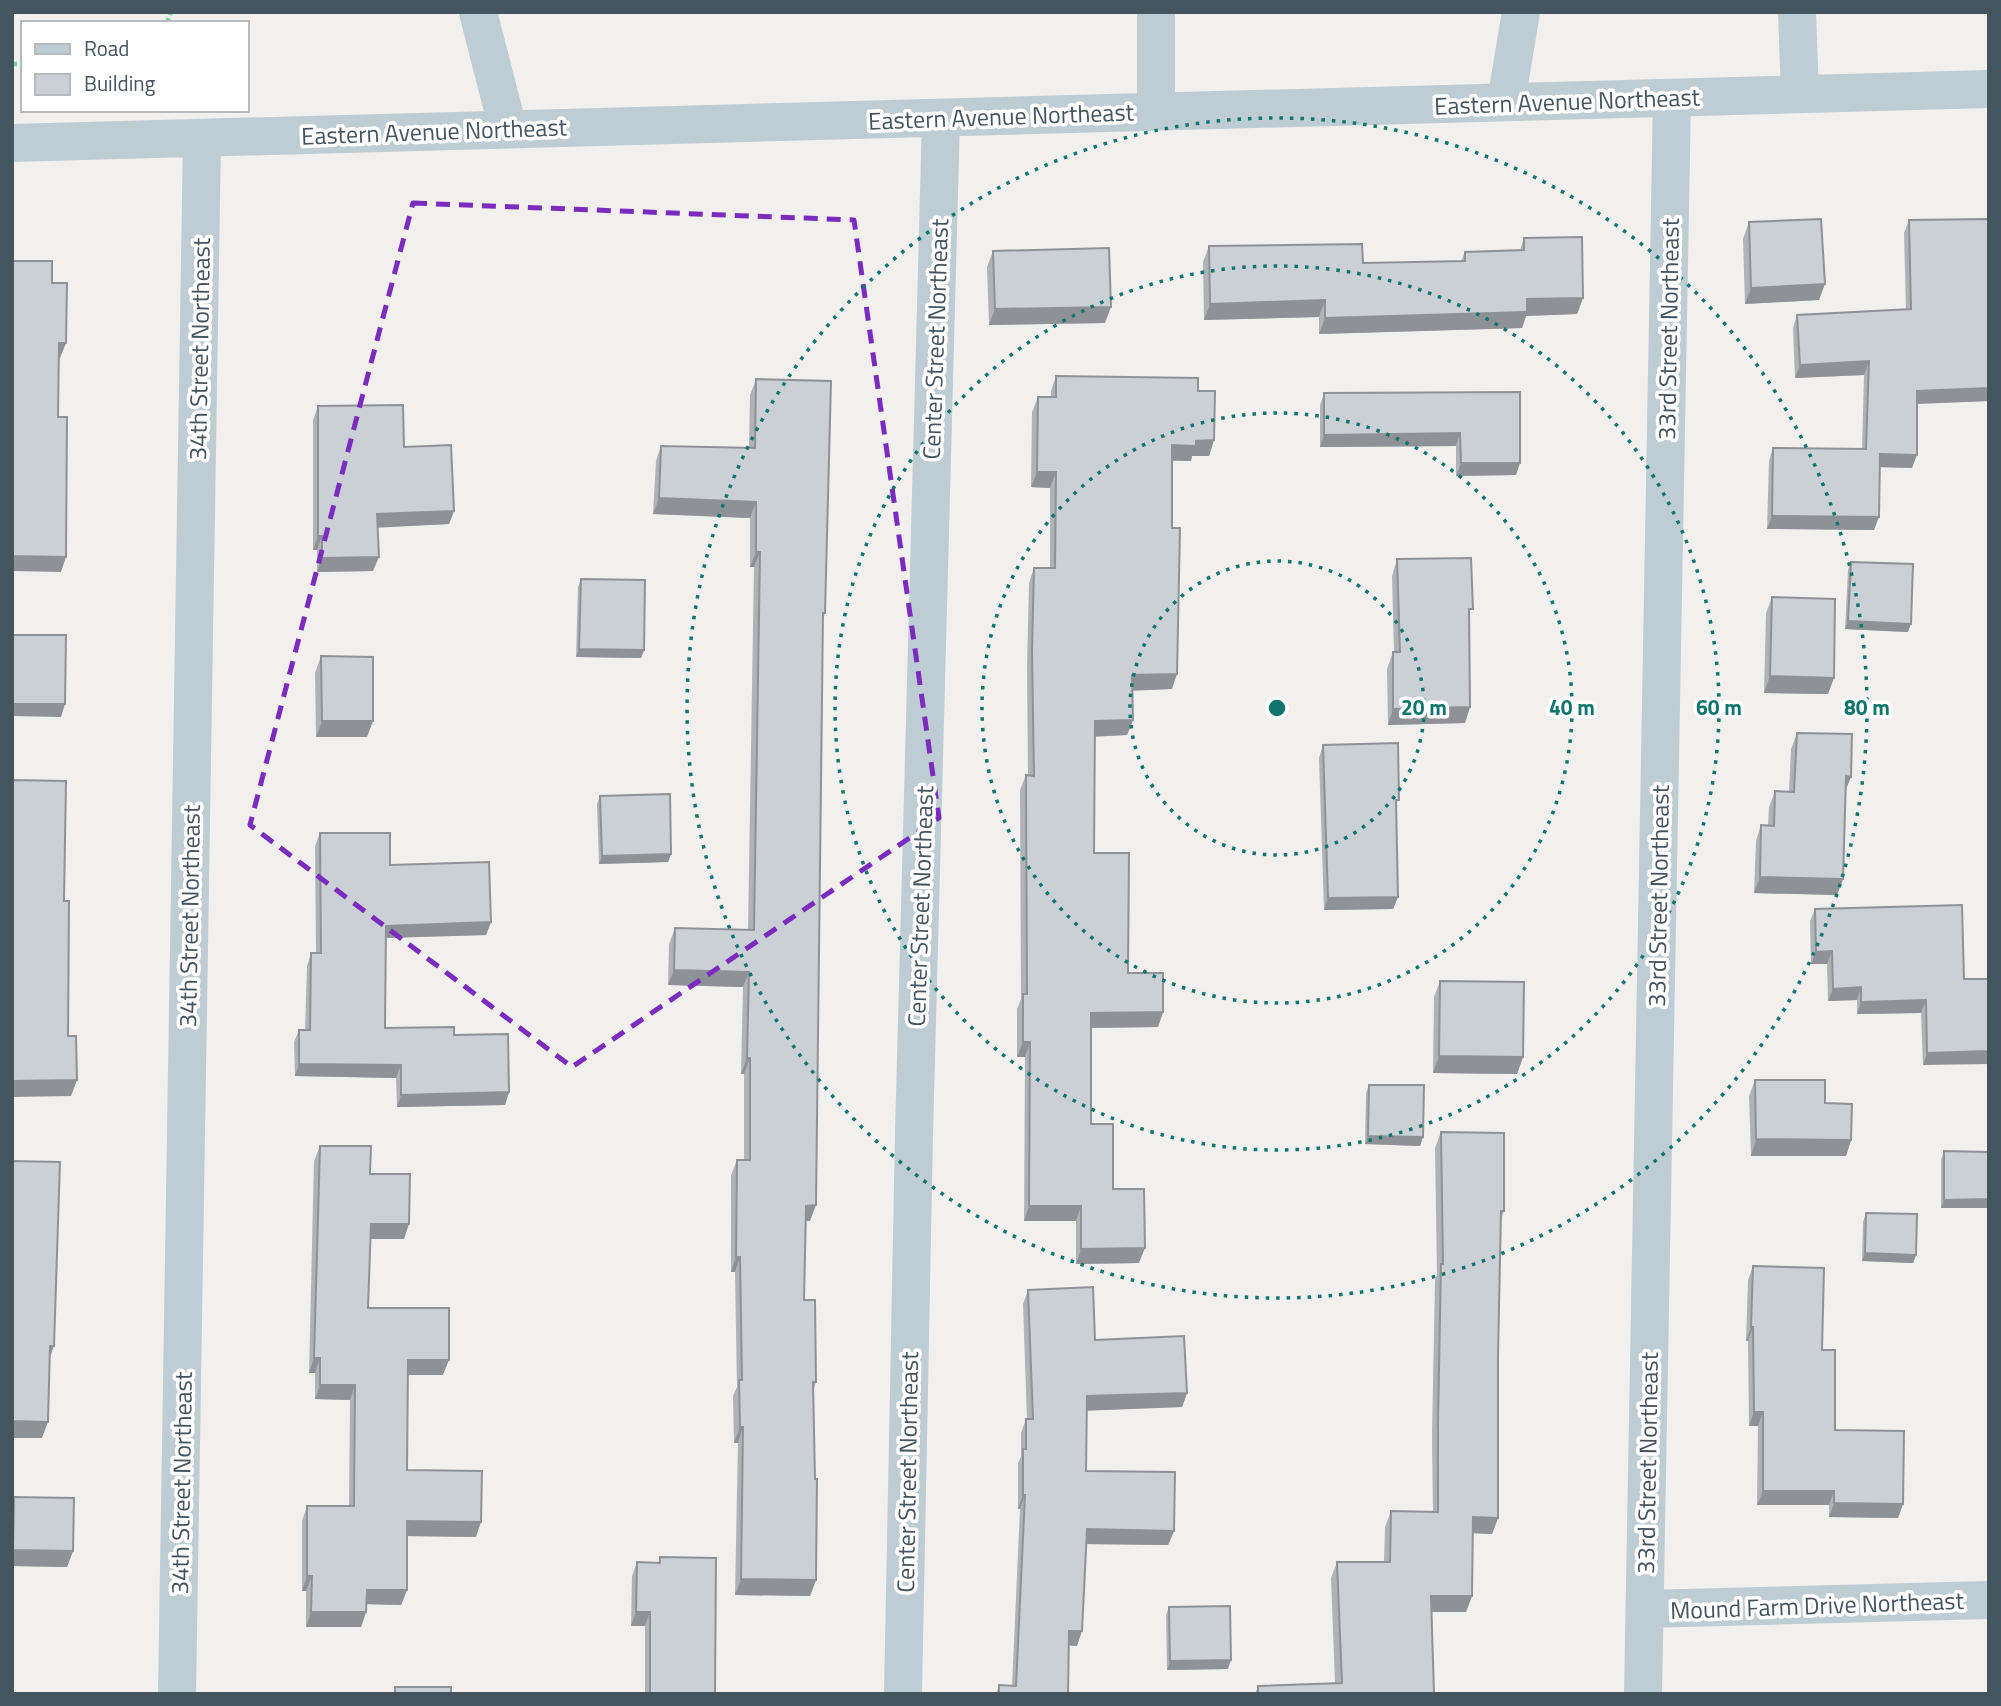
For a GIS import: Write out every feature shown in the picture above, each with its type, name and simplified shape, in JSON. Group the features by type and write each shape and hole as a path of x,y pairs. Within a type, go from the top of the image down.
{"street":[{"path":"478,12 508,129"},
{"path":"1156,12 1156,112"},
{"path":"1506,102 1521,12"},
{"path":"1797,12 1800,94"},
{"name":"Eastern Avenue Northeast","path":"12,143 1989,89"},
{"name":"33rd Street Northeast","path":"1643,1694 1672,98"},
{"name":"Center Street Northeast","path":"903,1694 914,1147 941,118"},
{"name":"34th Street Northeast","path":"177,1694 202,138"},
{"name":"Mound Farm Drive Northeast","path":"1645,1609 1989,1600"}],"highlighted area":[{"path":"413,203 854,220 939,818 572,1067 250,825"}],"building":[{"path":"1821,219 1825,284 1751,288 1749,222"},
{"path":"1989,219 1989,388 1917,391 1917,455 1880,454 1879,517 1772,516 1773,448 1866,449 1869,361 1800,365 1797,315 1911,309 1909,220"},
{"path":"1582,237 1583,298 1527,299 1527,312 1325,318 1325,300 1210,304 1209,246 1362,244 1363,263 1465,261 1465,252 1524,250 1524,238"},
{"path":"1109,248 1111,307 995,309 993,251"},
{"path":"12,261 52,261 52,283 67,283 66,343 59,343 58,417 67,417 66,557 12,556"},
{"path":"1056,376 1198,378 1198,391 1215,391 1214,440 1196,441 1196,446 1172,445 1172,528 1180,528 1177,674 1132,675 1133,720 1095,721 1094,853 1129,853 1128,973 1163,973 1163,1012 1091,1013 1091,1124 1113,1124 1113,1189 1144,1189 1145,1248 1081,1249 1081,1206 1029,1206 1030,1042 1023,1042 1023,994 1027,994 1026,775 1034,776 1034,568 1055,568 1056,472 1037,472 1038,397 1056,397"},
{"path":"756,379 831,381 823,613 816,1205 806,1206 804,1300 815,1300 816,1382 813,1382 817,1479 816,1580 741,1579 743,1427 740,1427 739,1380 742,1380 740,1257 736,1257 737,1160 750,1160 750,1058 747,1058 749,972 674,970 675,928 754,930 760,552 756,552 756,502 659,498 661,446 755,448"},
{"path":"1520,392 1520,463 1461,463 1460,433 1324,435 1324,393"},
{"path":"403,405 404,447 451,445 454,511 377,514 379,557 322,558 322,536 318,536 318,406"},
{"path":"1471,558 1473,609 1469,609 1470,707 1393,709 1393,652 1400,652 1397,559"},
{"path":"1851,562 1913,564 1911,624 1848,621"},
{"path":"581,579 645,580 644,650 579,649"},
{"path":"1772,597 1835,599 1834,678 1770,676"},
{"path":"12,635 66,635 65,704 12,704"},
{"path":"321,656 373,657 373,721 322,721"},
{"path":"1797,733 1852,734 1851,777 1846,776 1843,879 1760,877 1761,825 1774,826 1775,791 1794,792"},
{"path":"1398,743 1398,897 1328,898 1323,745"},
{"path":"12,780 66,781 64,901 69,901 68,1036 76,1036 77,1080 12,1081"},
{"path":"670,794 671,854 602,856 600,796"},
{"path":"320,833 390,833 390,865 489,862 491,922 386,926 385,1028 454,1027 454,1035 508,1034 509,1092 401,1095 401,1065 299,1064 299,1030 310,1030 311,953 321,953"},
{"path":"1962,905 1964,979 1989,979 1989,1051 1927,1053 1926,1000 1861,1002 1861,987 1833,989 1832,951 1816,952 1815,909"},
{"path":"1440,981 1524,982 1523,1057 1439,1056"},
{"path":"1755,1080 1825,1080 1825,1103 1852,1104 1851,1140 1756,1139"},
{"path":"1369,1085 1424,1085 1423,1137 1368,1136"},
{"path":"1441,1132 1504,1133 1498,1356 1498,1518 1473,1517 1472,1596 1431,1596 1434,1694 1258,1694 1258,1686 1342,1683 1337,1562 1390,1562 1391,1511 1438,1512 1443,1264"},
{"path":"320,1146 371,1146 370,1174 410,1174 409,1224 371,1224 368,1308 449,1308 449,1360 408,1360 407,1470 482,1471 481,1522 407,1521 407,1590 367,1590 366,1612 311,1612 312,1576 307,1576 307,1506 354,1506 355,1385 320,1385 320,1358 314,1358"},
{"path":"1944,1151 1989,1152 1989,1199 1944,1200"},
{"path":"12,1161 60,1162 54,1346 50,1346 48,1422 12,1421"},
{"path":"1866,1213 1917,1214 1916,1255 1865,1253"},
{"path":"1753,1266 1824,1268 1822,1350 1835,1350 1835,1430 1904,1431 1903,1504 1834,1503 1834,1491 1763,1491 1763,1412 1754,1412 1751,1327"},
{"path":"1093,1287 1095,1340 1184,1336 1187,1393 1087,1396 1086,1471 1175,1472 1174,1531 1087,1529 1082,1631 1069,1631 1068,1694 999,1694 999,1685 1016,1686 1025,1495 1023,1449 1026,1449 1026,1419 1033,1419 1028,1290"},
{"path":"14,1497 74,1498 73,1551 13,1550"},
{"path":"660,1557 716,1558 715,1694 650,1694 650,1612 636,1612 637,1562 660,1563"},
{"path":"1230,1606 1231,1660 1170,1661 1169,1607"},
{"path":"395,1687 451,1687 451,1694 395,1694"}]}
